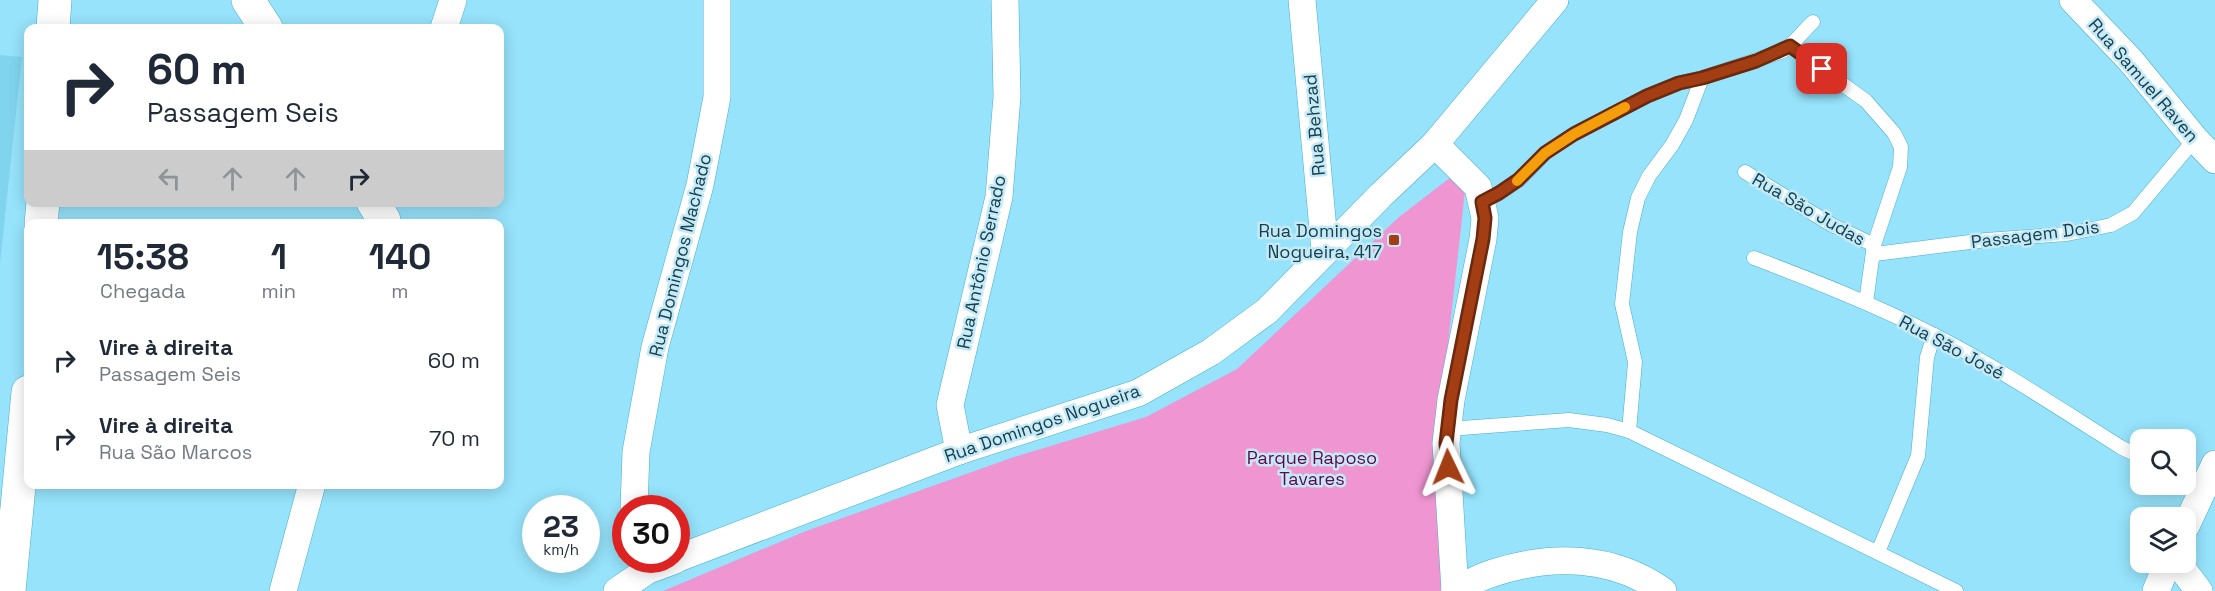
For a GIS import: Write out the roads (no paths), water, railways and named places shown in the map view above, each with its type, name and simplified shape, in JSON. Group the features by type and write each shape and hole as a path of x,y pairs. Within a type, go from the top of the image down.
{"street":[{"path":"53,24 55,0"},
{"path":"248,0 263,24"},
{"path":"445,24 453,0"},
{"name":"Rua Domingos Machado","path":"632,495 636,452 655,347 700,186 717,97 717,0"},
{"name":"Rua Antônio Serrado","path":"959,451 950,405 999,197 1007,96 1005,0"},
{"name":"Rua Behzad","path":"1302,0 1325,250"},
{"name":"Rua Domingos Nogueira","path":"690,554 959,451 1138,393 1211,352 1267,311 1325,250 1435,144 1555,0"},
{"name":"Rua Samuel Raven","path":"2073,0 2132,61 2194,139 2215,160"},
{"path":"1435,144 1478,187 1485,218 1483,239 1451,400 1446,443 1455,590 1491,573 1516,567 1553,561 1581,561 1630,571 1663,591"},
{"path":"9,591 24,434"},
{"path":"2192,507 2202,475"},
{"path":"283,591 311,489"},
{"name":"Rua Domingos Nogueira","path":"617,591 637,573"},
{"path":"2156,591 2163,573"},
{"path":"2185,573 2199,591"}],"lane":[{"path":"1482,202 1518,180 1545,153 1574,134 1647,96 1679,83 1770,56 1790,46 1798,35 1813,22"},
{"path":"1790,46 1866,101 1894,133 1901,147 1900,167 1874,249 1866,302"},
{"path":"1629,431 1635,362 1622,304 1630,232 1638,198 1649,176 1686,120 1702,78"},
{"name":"Passagem Dois","path":"1874,249 2067,234 2111,225 2133,213 2194,139"},
{"name":"Rua São Judas","path":"1744,172 1874,249"},
{"name":"Rua São José","path":"1754,258 1866,302 1934,335 2006,375 2130,452"},
{"path":"1878,552 1918,456 1927,357 1934,335"},
{"path":"1448,429 1569,420 1629,431 1956,591"}],"place":[{"name":"Rua Domingos Nogueira, 417","path":"1394,240"}],"park label":[{"name":"Parque Raposo Tavares","path":"1312,467"}]}
